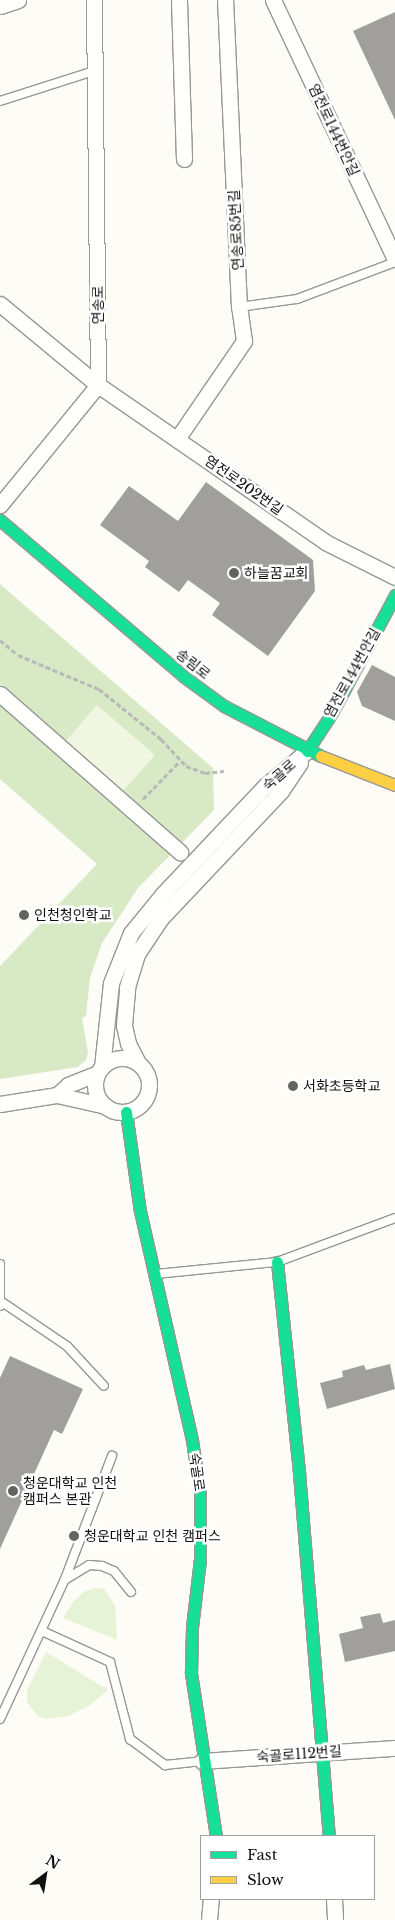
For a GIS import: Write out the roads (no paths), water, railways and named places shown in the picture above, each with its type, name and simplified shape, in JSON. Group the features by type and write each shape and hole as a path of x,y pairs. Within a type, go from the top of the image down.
{"street":[{"name":"연송로","path":"94,0 97,70 98,385"},
{"path":"179,0 184,158"},
{"name":"연송로85번길","path":"177,439 244,341 239,307 225,0"},
{"name":"염전로144번안길","path":"273,0 395,261"},
{"name":"염전로202번길","path":"0,304 98,385 327,543 395,577"},
{"path":"0,505 98,385"},
{"name":"송림로","path":"0,520 202,691 261,727 307,751 395,785"},
{"name":"염전로144번안길","path":"307,751 332,713 395,595"},
{"path":"0,694 180,852"},
{"name":"숙골로","path":"216,1835 202,1762 190,1650 200,1559 200,1493 192,1440 140,1211 126,1112 140,1105 148,1092 147,1076 128,1043 124,1025 127,987 137,954 161,918 282,792 307,751"},
{"name":"숙골로","path":"106,1106 95,1087 100,1070 111,983 131,933 163,894 265,786 307,751"},
{"path":"57,1095 68,1085 123,1058 138,1063"},
{"path":"0,1104 57,1095 126,1112"},
{"path":"277,1262 323,1752 329,1835"},
{"name":"숙골로112번길","path":"202,1762 395,1748"},
{"path":"208,1920 211,1900"},
{"path":"334,1900 335,1920"}],"lane":[{"path":"0,101 97,70"},
{"name":"염전로144번안길","path":"239,307 297,299 395,261"},
{"path":"153,1274 277,1262 395,1218"},
{"path":"0,1264 1,1304 67,1346 104,1386"},
{"path":"0,1719 65,1580 112,1456"},
{"path":"65,1580 89,1565 102,1566 114,1571 131,1592"},
{"path":"42,1631 110,1662 130,1739 165,1765 202,1762"}],"place":[{"name":"하늘꿈교회","path":"234,573"},
{"name":"인천청인학교","path":"24,915"},
{"name":"서화초등학교","path":"293,1086"},
{"name":"청운대학교 인천 캠퍼스 본관","path":"13,1491"},
{"name":"청운대학교 인천 캠퍼스","path":"74,1536"}]}
